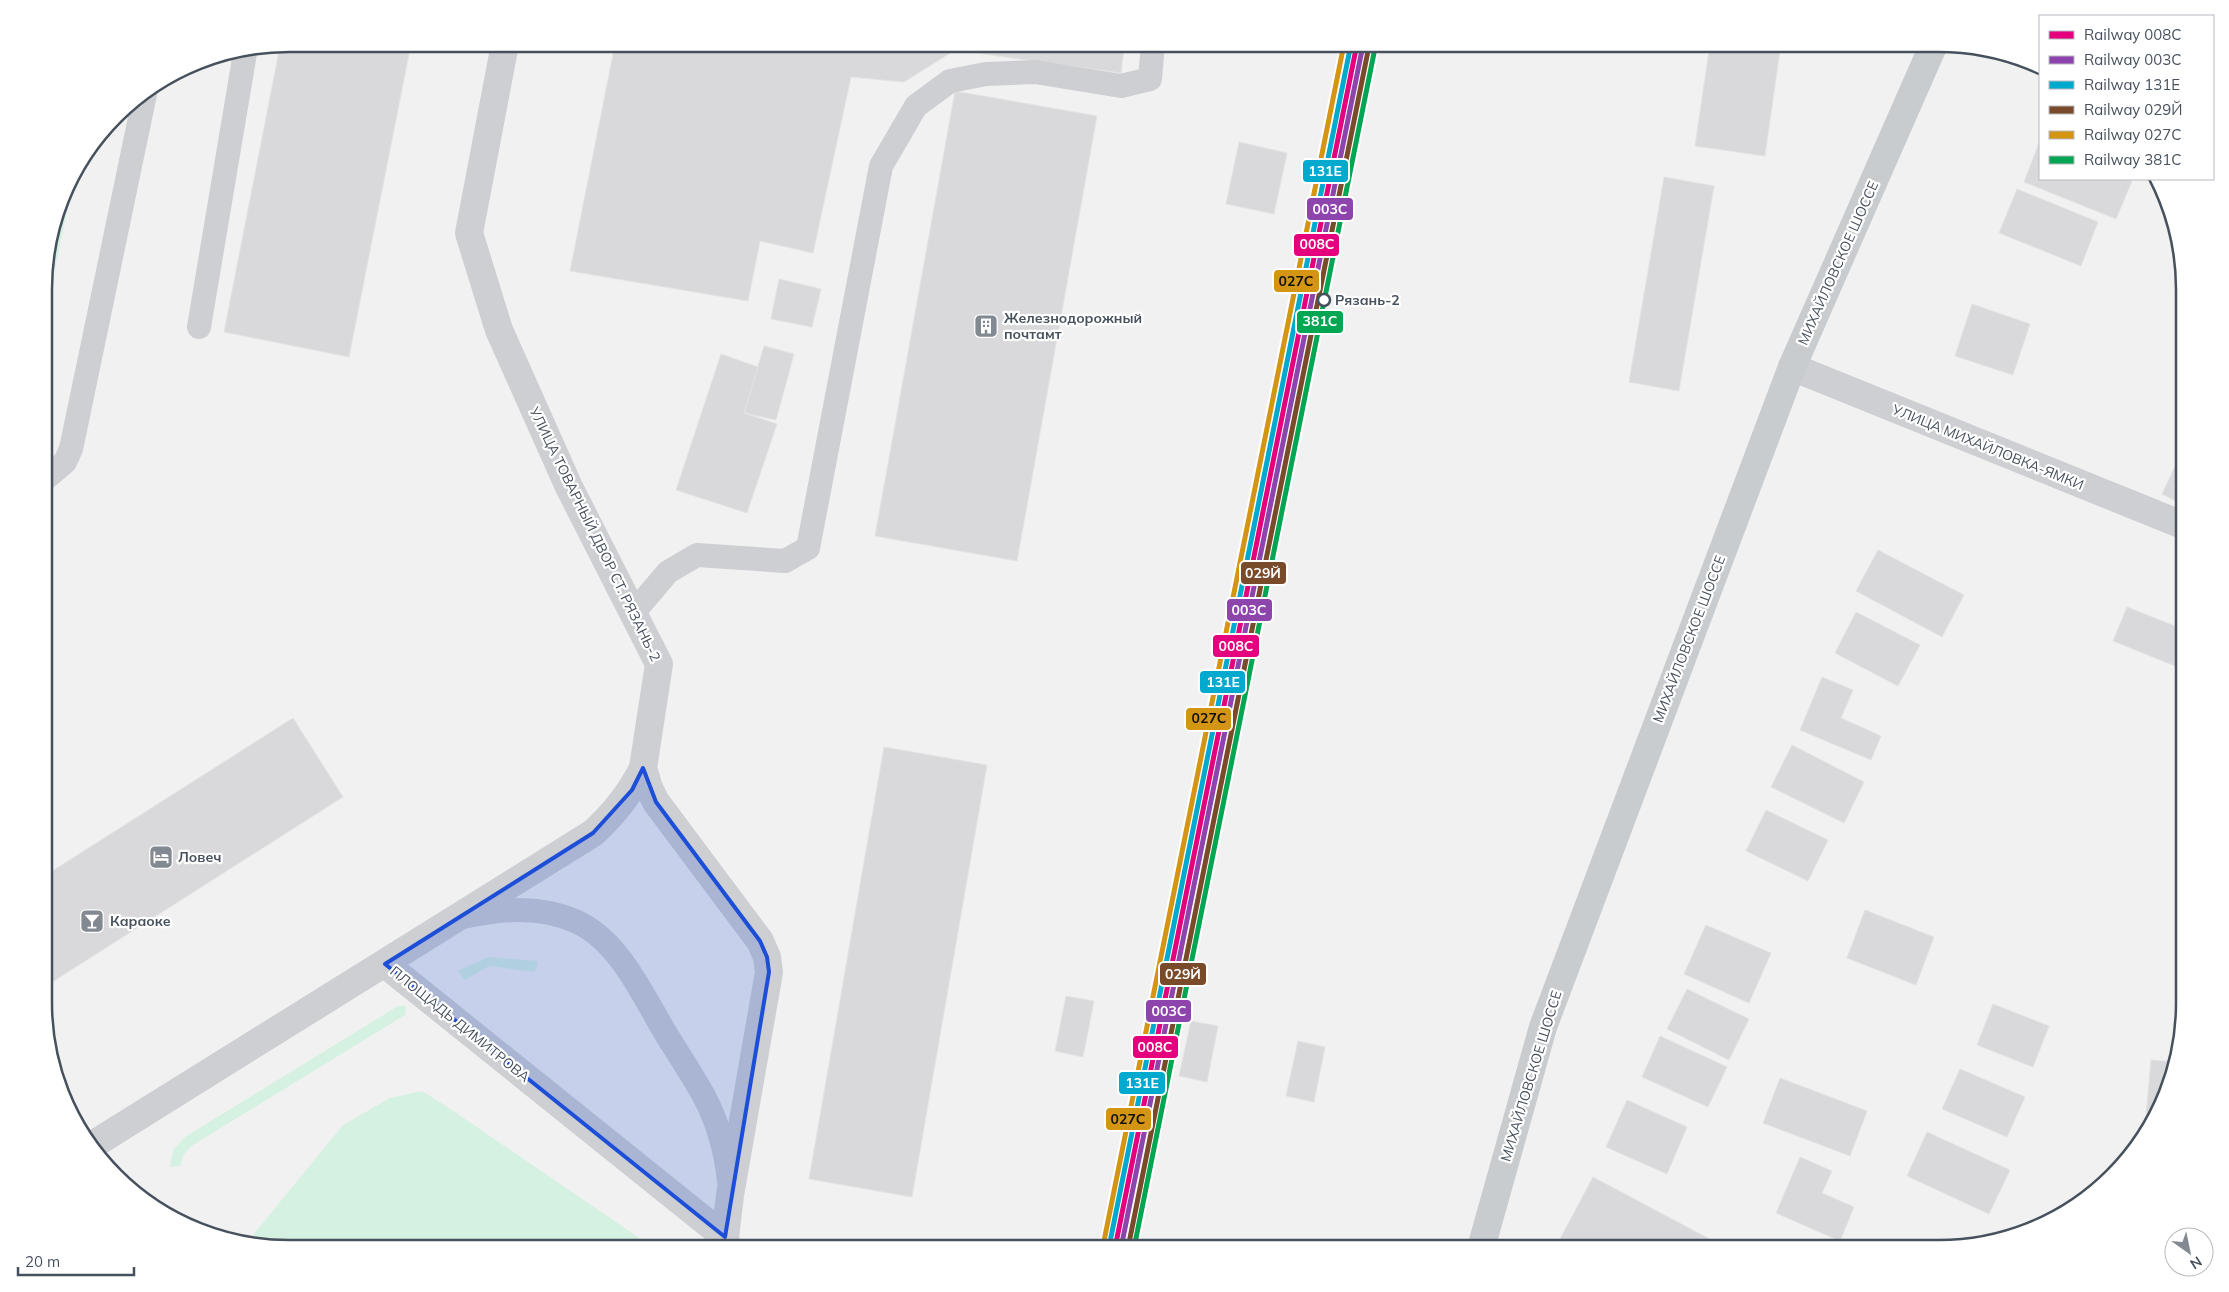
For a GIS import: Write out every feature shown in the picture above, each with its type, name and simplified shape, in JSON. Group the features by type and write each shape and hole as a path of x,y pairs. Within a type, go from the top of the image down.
{"main road":[{"name":"МИХАЙЛОВСКОЕ ШОССЕ","path":"1483,1240 1543,1027 1792,367 1930,52"}],"street":[{"name":"УЛИЦА ТОВАРНЫЙ ДВОР СТ. РЯЗАНЬ-2","path":"504,52 469,233 500,330 569,486 659,664 643,768"},
{"name":"УЛИЦА МИХАЙЛОВКА-ЯМКИ","path":"1792,367 2176,522"},
{"path":"385,964 593,834 614,814 632,790 643,768"},
{"path":"643,768 649,788 656,802 760,941 767,957 770,972 730,1196 726,1240"},
{"name":"ПЛОЩАДЬ ДИМИТРОВА","path":"99,1142 385,964 722,1240"}],"lane":[{"path":"634,612 668,572 697,555 785,561 808,548 881,166 916,106 950,81 986,74 1035,72 1121,86 1150,79 1152,52"},
{"path":"199,327 244,57"},
{"path":"52,473 65,462 71,450 143,103"},
{"path":"458,918 498,910 539,910 575,921 599,935 621,960 706,1099 727,1159 730,1196"}],"highlighted area":[{"path":"643,768 656,802 760,941 767,957 769,972 725,1237 385,964 593,833 632,790"}],"green space":[{"path":"68,206 53,281 57,244"},
{"path":"488,957 538,961 535,972 489,966 465,980 458,971"},
{"path":"398,1006 406,1006 405,1015 193,1145 184,1154 180,1166 170,1167 173,1150 185,1137"},
{"path":"422,1091 642,1240 290,1240 253,1235 343,1125 390,1098"}],"building":[{"path":"409,52 349,357 224,332 279,53"},
{"path":"613,52 952,52 904,82 851,77 813,253 760,241 748,301 570,271"},
{"path":"969,52 1124,52 1121,73"},
{"path":"1709,52 1780,52 1765,156 1695,146"},
{"name":"Железнодорожный почтамт","path":"955,91 1097,116 1017,561 875,536"},
{"path":"1239,142 1287,153 1274,214 1226,204"},
{"path":"2039,143 2039,180 2132,181 2116,219 2024,182"},
{"path":"1664,177 1714,186 1679,391 1629,382"},
{"path":"2017,189 2098,222 2081,266 1999,233"},
{"path":"779,279 821,289 812,327 771,319"},
{"path":"1972,304 2030,324 2013,375 1955,356"},
{"path":"764,346 794,354 776,420 744,413"},
{"path":"721,354 758,367 744,413 777,424 747,513 676,490"},
{"path":"2176,464 2176,501 2162,494"},
{"path":"1878,550 1964,595 1942,637 1856,591"},
{"path":"2127,607 2176,626 2176,666 2113,641"},
{"path":"1856,612 1920,645 1898,686 1835,653"},
{"path":"1822,677 1853,690 1841,718 1881,736 1871,760 1800,730"},
{"name":"Ловеч","path":"293,718 343,797 52,982 52,871"},
{"path":"1792,745 1864,782 1844,823 1771,787"},
{"path":"884,747 987,765 912,1197 809,1179"},
{"path":"1766,810 1828,840 1808,881 1746,851"},
{"path":"1865,910 1934,937 1916,985 1847,958"},
{"path":"1706,925 1771,953 1749,1003 1684,974"},
{"path":"1687,989 1749,1019 1729,1060 1667,1029"},
{"path":"1066,996 1094,1001 1083,1057 1055,1051"},
{"path":"1993,1004 2049,1026 2033,1067 1977,1045"},
{"path":"1191,1021 1218,1026 1207,1082 1179,1076"},
{"path":"1660,1036 1727,1067 1708,1107 1642,1077"},
{"path":"1298,1041 1325,1047 1314,1102 1286,1096"},
{"path":"2151,1060 2169,1061 2158,1093 2146,1116"},
{"path":"1960,1069 2025,1097 2007,1137 1942,1109"},
{"path":"1780,1078 1867,1111 1850,1156 1763,1123"},
{"path":"1627,1100 1687,1127 1667,1174 1606,1147"},
{"path":"1927,1132 2010,1170 1989,1214 1907,1176"},
{"path":"1800,1157 1832,1171 1822,1193 1854,1207 1840,1240 1776,1213"},
{"path":"1593,1177 1711,1240 1562,1240 1560,1239"}],"rail line":[{"name":"027С","path":"1104,1240 1342,52"},
{"name":"131Е","path":"1110,1240 1349,52"},
{"name":"008С","path":"1117,1240 1355,52"},
{"name":"003С","path":"1123,1240 1362,52"},
{"name":"029Й","path":"1130,1240 1368,52"},
{"name":"381С","path":"1136,1240 1374,52"}],"place":[{"name":"Рязань-2","path":"1324,300"},
{"name":"Железнодорожный почтамт","path":"986,326"},
{"name":"Ловеч","path":"161,857"},
{"name":"Караоке","path":"92,921"}]}
